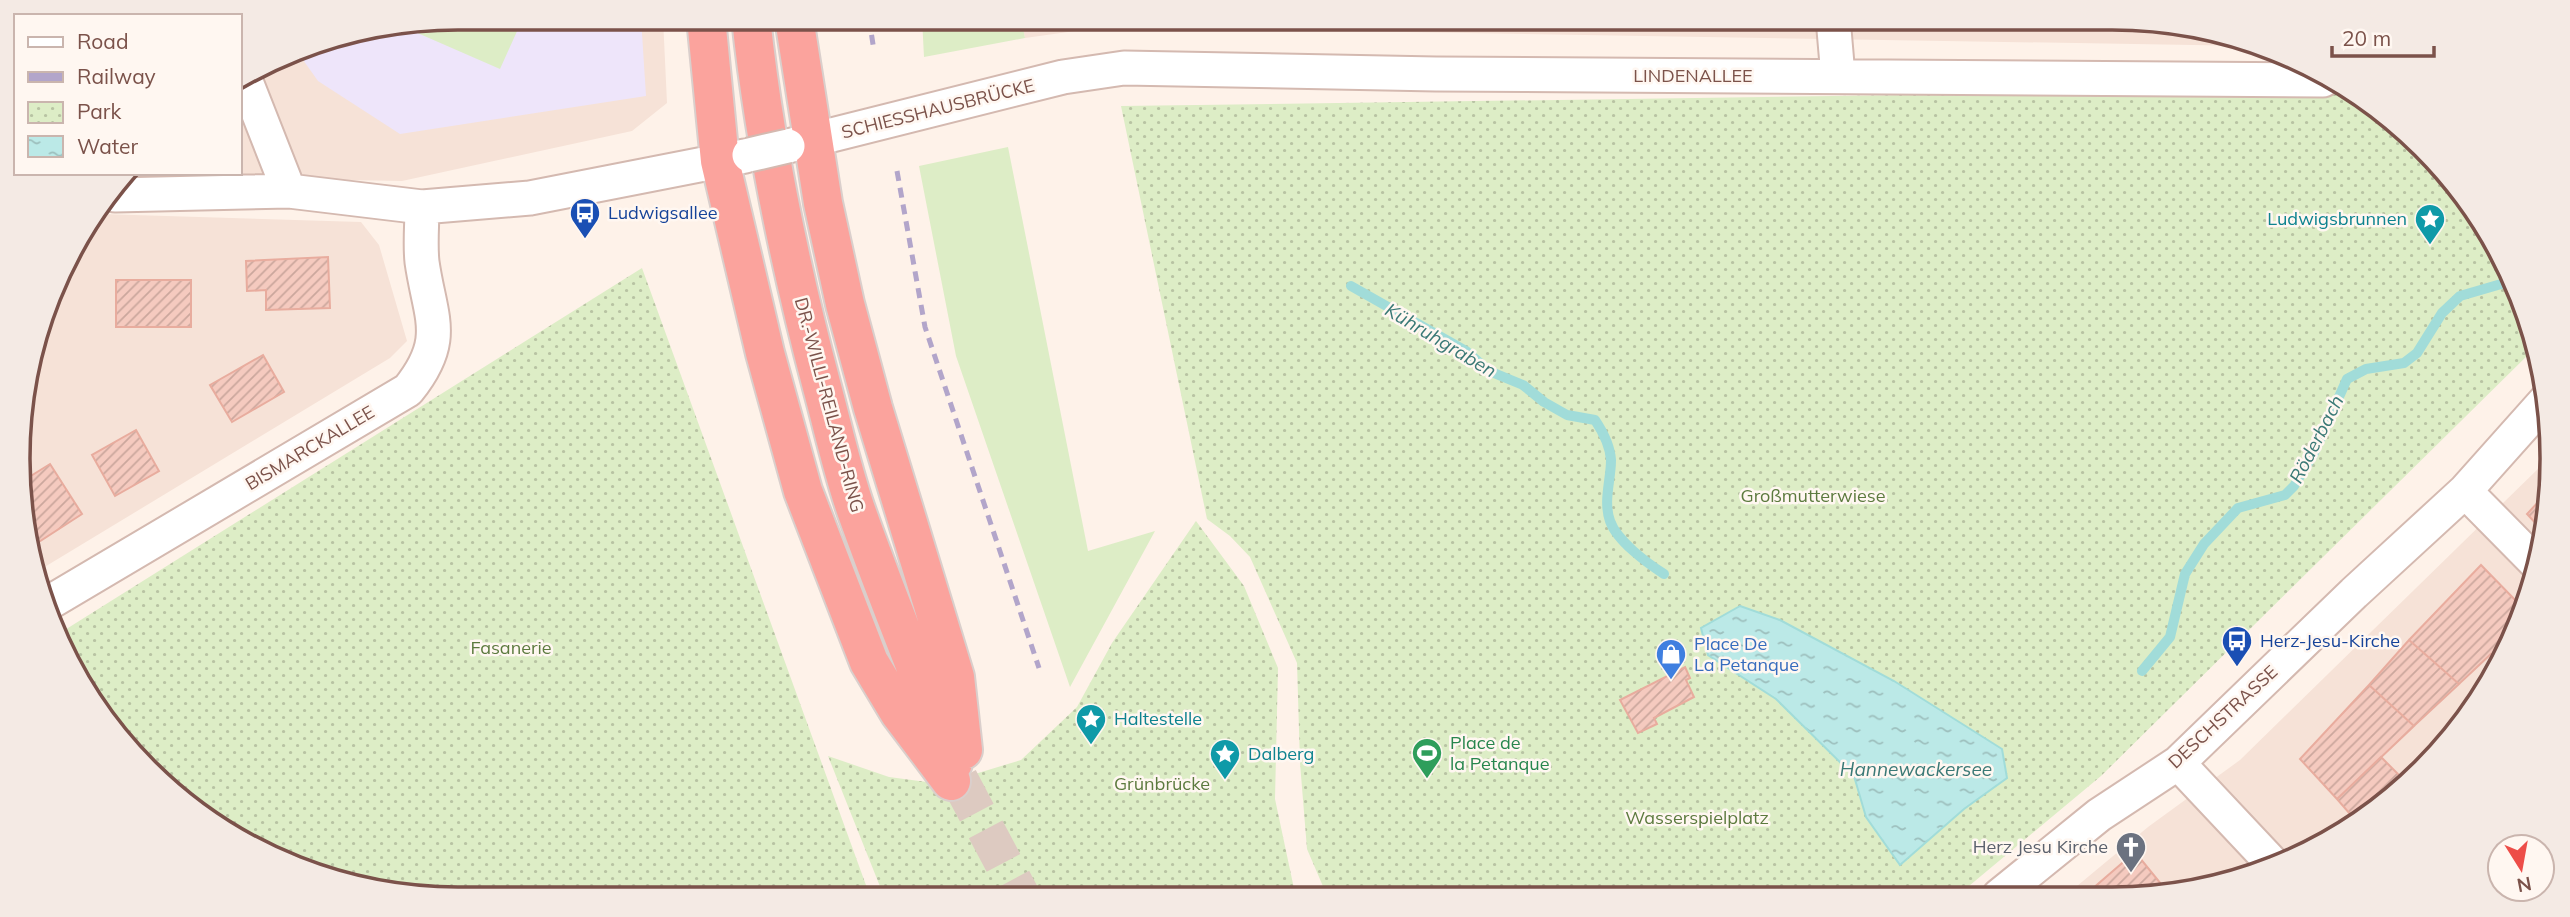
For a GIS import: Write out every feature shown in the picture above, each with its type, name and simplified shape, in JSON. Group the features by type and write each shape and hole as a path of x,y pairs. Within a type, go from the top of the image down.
{"highway":[{"path":"708,30 735,158 765,353 803,491 869,662 899,712 959,779"},
{"name":"DR.-WILLI-REILAND-RING","path":"752,30 778,199 808,335 855,508 959,779"},
{"path":"795,30 800,143 823,203 845,304 873,408 955,677 959,779"}],"street":[{"path":"1834,30 1838,76"},
{"name":"LINDENALLEE","path":"1063,77 1124,68 1436,74 2312,80"},
{"name":"SCHIESSHAUSBRÜCKE","path":"800,143 1063,77"},
{"path":"247,85 289,191"},
{"path":"120,195 289,191 422,207 530,198 800,143"},
{"name":"BISMARCKALLEE","path":"54,600 408,390 422,373 431,354 434,335 422,259 422,207"},
{"name":"DESCHSTRASSE","path":"2010,887 2099,815 2178,763 2354,593 2465,491 2538,410"},
{"path":"2465,491 2529,556"},
{"path":"2178,763 2267,858"}],"shaded area":[{"path":"458,30 642,30 646,96 400,134 318,81 303,59 348,44 403,33"},
{"path":"664,30 667,103 632,131 402,181 136,176 242,175 242,88 294,62 348,44 403,33 430,31"},
{"path":"1023,30 1082,30 1025,38"},
{"path":"1285,30 2112,30 2167,33 2227,46"},
{"path":"106,214 361,222 379,245 407,341 390,358 44,568 33,514 31,487 33,403 44,348 62,294 87,244"},
{"path":"2540,467 2537,514 2532,542 2508,623 2468,697 2452,720 2415,762 2373,799 2350,815 2276,855 2222,873 2167,884 2076,887 2148,827 2240,760"}],"green space":[{"path":"518,30 500,69 415,32"},
{"path":"923,30 1023,30 1025,38 924,57"},
{"name":"Großmutterwiese","path":"2329,89 2373,118 2394,136 2415,155 2452,197 2483,244 2508,294 2528,355 2101,776 1968,887 1323,887 1307,849 1300,763 1297,663 1250,557 1230,536 1207,519 1121,106"},
{"path":"1008,147 1088,551 1155,531 1070,687 956,356 919,166"},
{"name":"Fasanerie","path":"642,268 867,887 458,887 403,884 348,873 294,855 244,830 197,799 176,781 155,762 118,720 87,673 65,630"},
{"name":"Grünbrücke","path":"1196,521 1244,586 1278,668 1275,799 1294,887 880,887 828,756 889,777 942,784 1021,760 1077,707 1112,643"}],"water":[{"name":"Hannewackersee","path":"1740,606 1780,620 1894,681 2002,749 2007,778 1964,809 1900,865 1866,817 1854,776 1776,699 1708,655 1701,628"}],"building":[{"path":"328,257 330,308 266,310 266,290 247,291 246,261"},
{"path":"116,280 191,280 191,327 116,327"},
{"path":"263,355 284,392 232,422 210,385"},
{"path":"136,430 159,471 115,496 92,455"},
{"path":"50,464 82,514 38,542 33,514 31,476"},
{"path":"2538,502 2535,523 2527,514"},
{"path":"2481,565 2516,600 2492,655 2459,684 2409,640"},
{"path":"2409,640 2459,684 2414,726 2369,685"},
{"path":"1685,667 1690,678 1686,680 1694,697 1654,718 1657,724 1638,733 1620,700"},
{"path":"2369,685 2414,726 2337,799 2300,759"},
{"path":"2381,757 2400,776 2351,815 2337,799"},
{"name":"Herz Jesu Kirche","path":"2135,852 2161,884 2140,886 2094,887"}],"waterway":[{"name":"Röderbach","path":"2142,671 2170,637 2185,574 2204,544 2238,508 2285,495 2294,486 2313,455 2347,379 2366,369 2404,363 2417,353 2442,313 2460,296 2503,283"},
{"name":"Kühruhgraben","path":"1351,286 1466,351 1489,371 1523,385 1544,402 1567,415 1595,420 1606,439 1610,454 1607,498 1610,521 1626,544 1664,574"}],"tunnel":[{"path":"959,779 1016,887"}],"railway":[{"path":"871,30 874,51"},
{"path":"897,171 925,327 1039,668"}],"place":[{"name":"Ludwigsallee","path":"585,240"},
{"name":"Ludwigsbrunnen","path":"2430,246"},
{"name":"Herz-Jesu-Kirche","path":"2237,668"},
{"name":"Place De La Petanque","path":"1671,681"},
{"name":"Haltestelle","path":"1091,746"},
{"name":"Place de la Petanque","path":"1427,780"},
{"name":"Dalberg","path":"1225,781"},
{"name":"Herz Jesu Kirche","path":"2131,874"}],"park label":[{"name":"Wasserspielplatz","path":"1697,818"}]}
